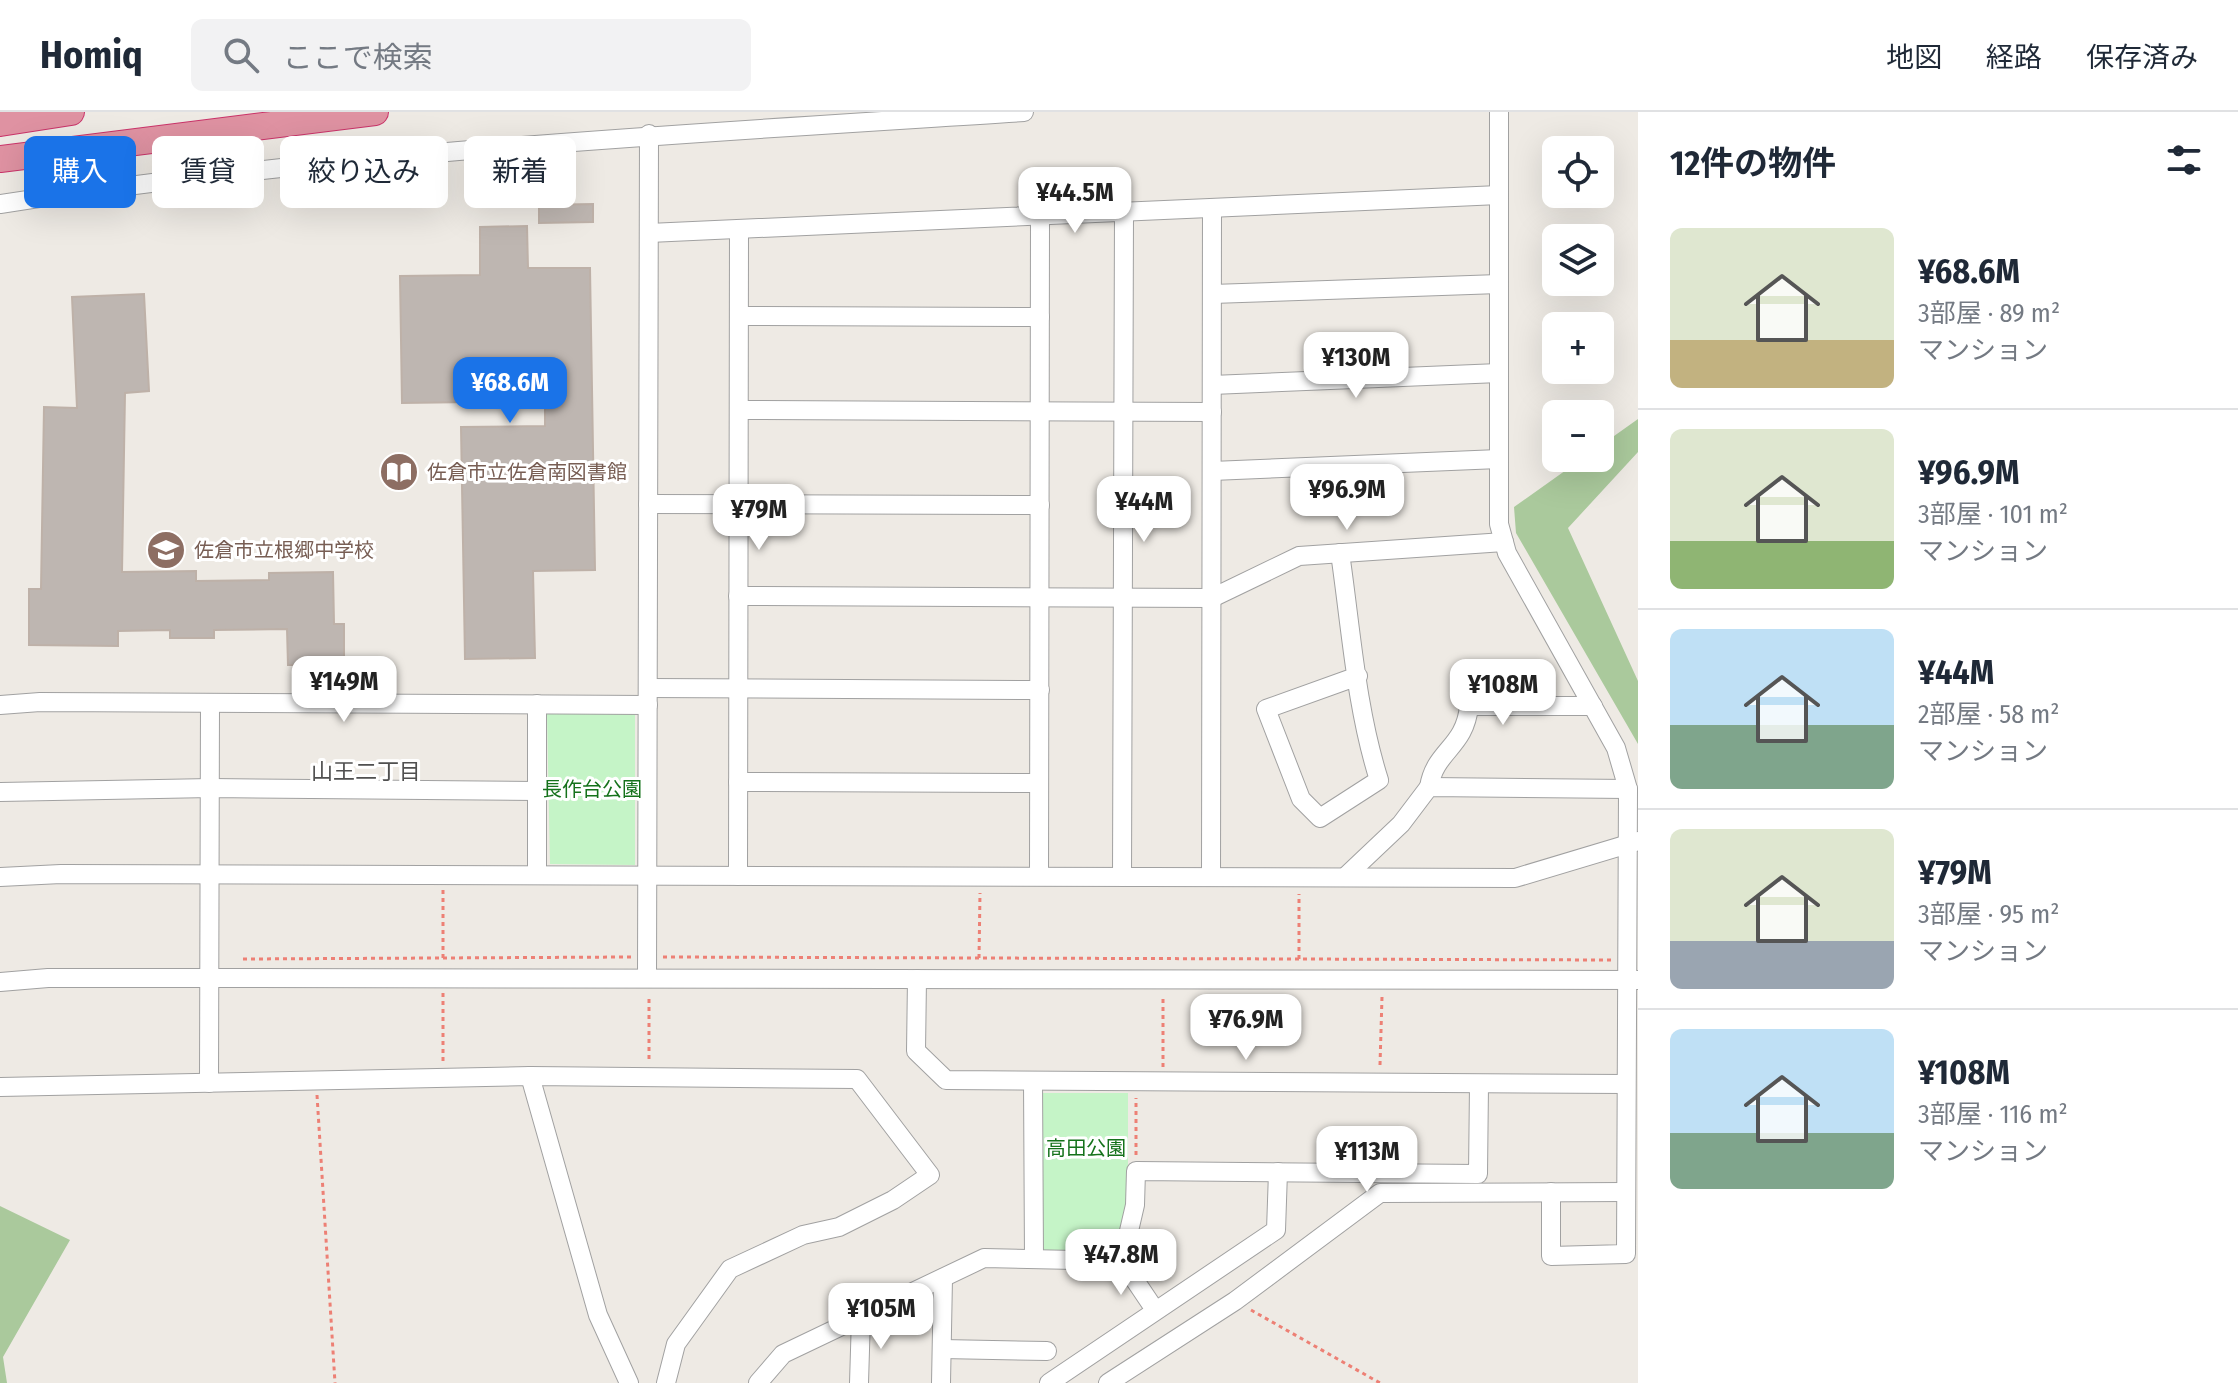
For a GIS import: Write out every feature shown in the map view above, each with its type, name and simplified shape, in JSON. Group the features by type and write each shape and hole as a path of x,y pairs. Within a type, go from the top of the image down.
{"highway":[{"path":"0,123 71,112"},
{"path":"0,159 375,112"}],"street":[{"path":"0,204 297,164 649,134 1024,112"},
{"path":"1499,112 1499,524 1504,542 1616,748 1628,789 1633,843 1627,960 1632,980 1626,1084 1626,1254 1551,1256 1551,1192"},
{"path":"648,987 649,134"},
{"path":"649,233 1499,195"},
{"path":"1211,877 1212,208"},
{"path":"1122,877 1124,212"},
{"path":"1039,876 1040,215"},
{"path":"738,876 739,229"},
{"path":"1212,294 1499,284"},
{"path":"739,316 1040,317"},
{"path":"1212,385 1499,373"},
{"path":"739,410 1212,412"},
{"path":"1212,471 1499,459"},
{"path":"648,504 1040,505"},
{"path":"738,596 1212,598 1299,556 1504,542"},
{"path":"1340,553 1369,747 1379,780 1320,818 1301,799 1266,709 1358,676"},
{"path":"0,705 537,704 738,689 1040,690"},
{"path":"209,1083 210,703"},
{"path":"537,704 537,875"},
{"path":"1345,877 1401,824 1429,787 1431,771 1467,728 1469,706 1593,706"},
{"path":"738,782 1039,783"},
{"path":"1429,787 1628,789"},
{"path":"0,792 211,788 537,791"},
{"path":"0,877 61,874 443,874 1515,878 1633,843"},
{"path":"0,982 209,969 648,987 917,979 1632,980"},
{"path":"917,979 916,1051 946,1080 1626,1084"},
{"path":"0,1087 530,1076 857,1079 930,1175 893,1200 839,1227 803,1235 730,1269 676,1344 666,1383"},
{"path":"530,1076 598,1315 629,1383"},
{"path":"1033,1081 1034,1259"},
{"path":"1155,1310 1122,1261 1133,1218 1136,1171 1478,1174 1479,1085"},
{"path":"1049,1383 1276,1230 1278,1172"},
{"path":"1108,1383 1235,1301 1380,1193 1626,1192"},
{"path":"758,1383 783,1354 984,1258 1122,1261"},
{"path":"941,1383 943,1278"},
{"path":"859,1383 861,1317"},
{"path":"942,1349 1047,1351"}],"path":[{"path":"443,874 443,958"},
{"path":"979,958 980,876"},
{"path":"1299,877 1299,959"},
{"path":"209,969 443,958 1627,960"},
{"path":"648,987 649,1077"},
{"path":"443,993 443,1078"},
{"path":"1163,995 1163,1082"},
{"path":"1380,1084 1382,997"},
{"path":"316,1081 335,1383"},
{"path":"1136,1082 1136,1171"},
{"path":"1235,1301 1380,1383"}],"green space":[{"path":"1638,419 1638,452 1568,528 1638,681 1638,744 1516,533 1514,507 1563,472 1614,472 1614,436"},
{"name":"長作台公園","path":"547,713 635,713 635,865 550,864"},
{"name":"高田公園","path":"1043,1093 1128,1093 1128,1203 1118,1247 1111,1252 1043,1250"},
{"path":"0,1206 70,1240 3,1357 7,1383 0,1383"}],"building":[{"path":"576,204 593,204 593,222 539,223 539,208 576,208"},
{"path":"527,226 528,268 590,268 595,570 533,571 535,658 465,659 461,427 545,426 545,401 402,403 400,276 480,275 480,227"},
{"path":"144,294 149,391 125,393 122,572 196,571 196,581 269,580 269,573 333,572 334,624 344,624 344,665 288,665 287,629 214,630 214,638 170,638 170,630 118,631 118,646 29,645 29,589 41,589 44,407 77,408 72,297"}],"place":[{"name":"佐倉市立佐倉南図書館","path":"399,472"},
{"name":"佐倉市立根郷中学校","path":"166,550"}],"district":[{"name":"山王二丁目","path":"366,771"}]}
